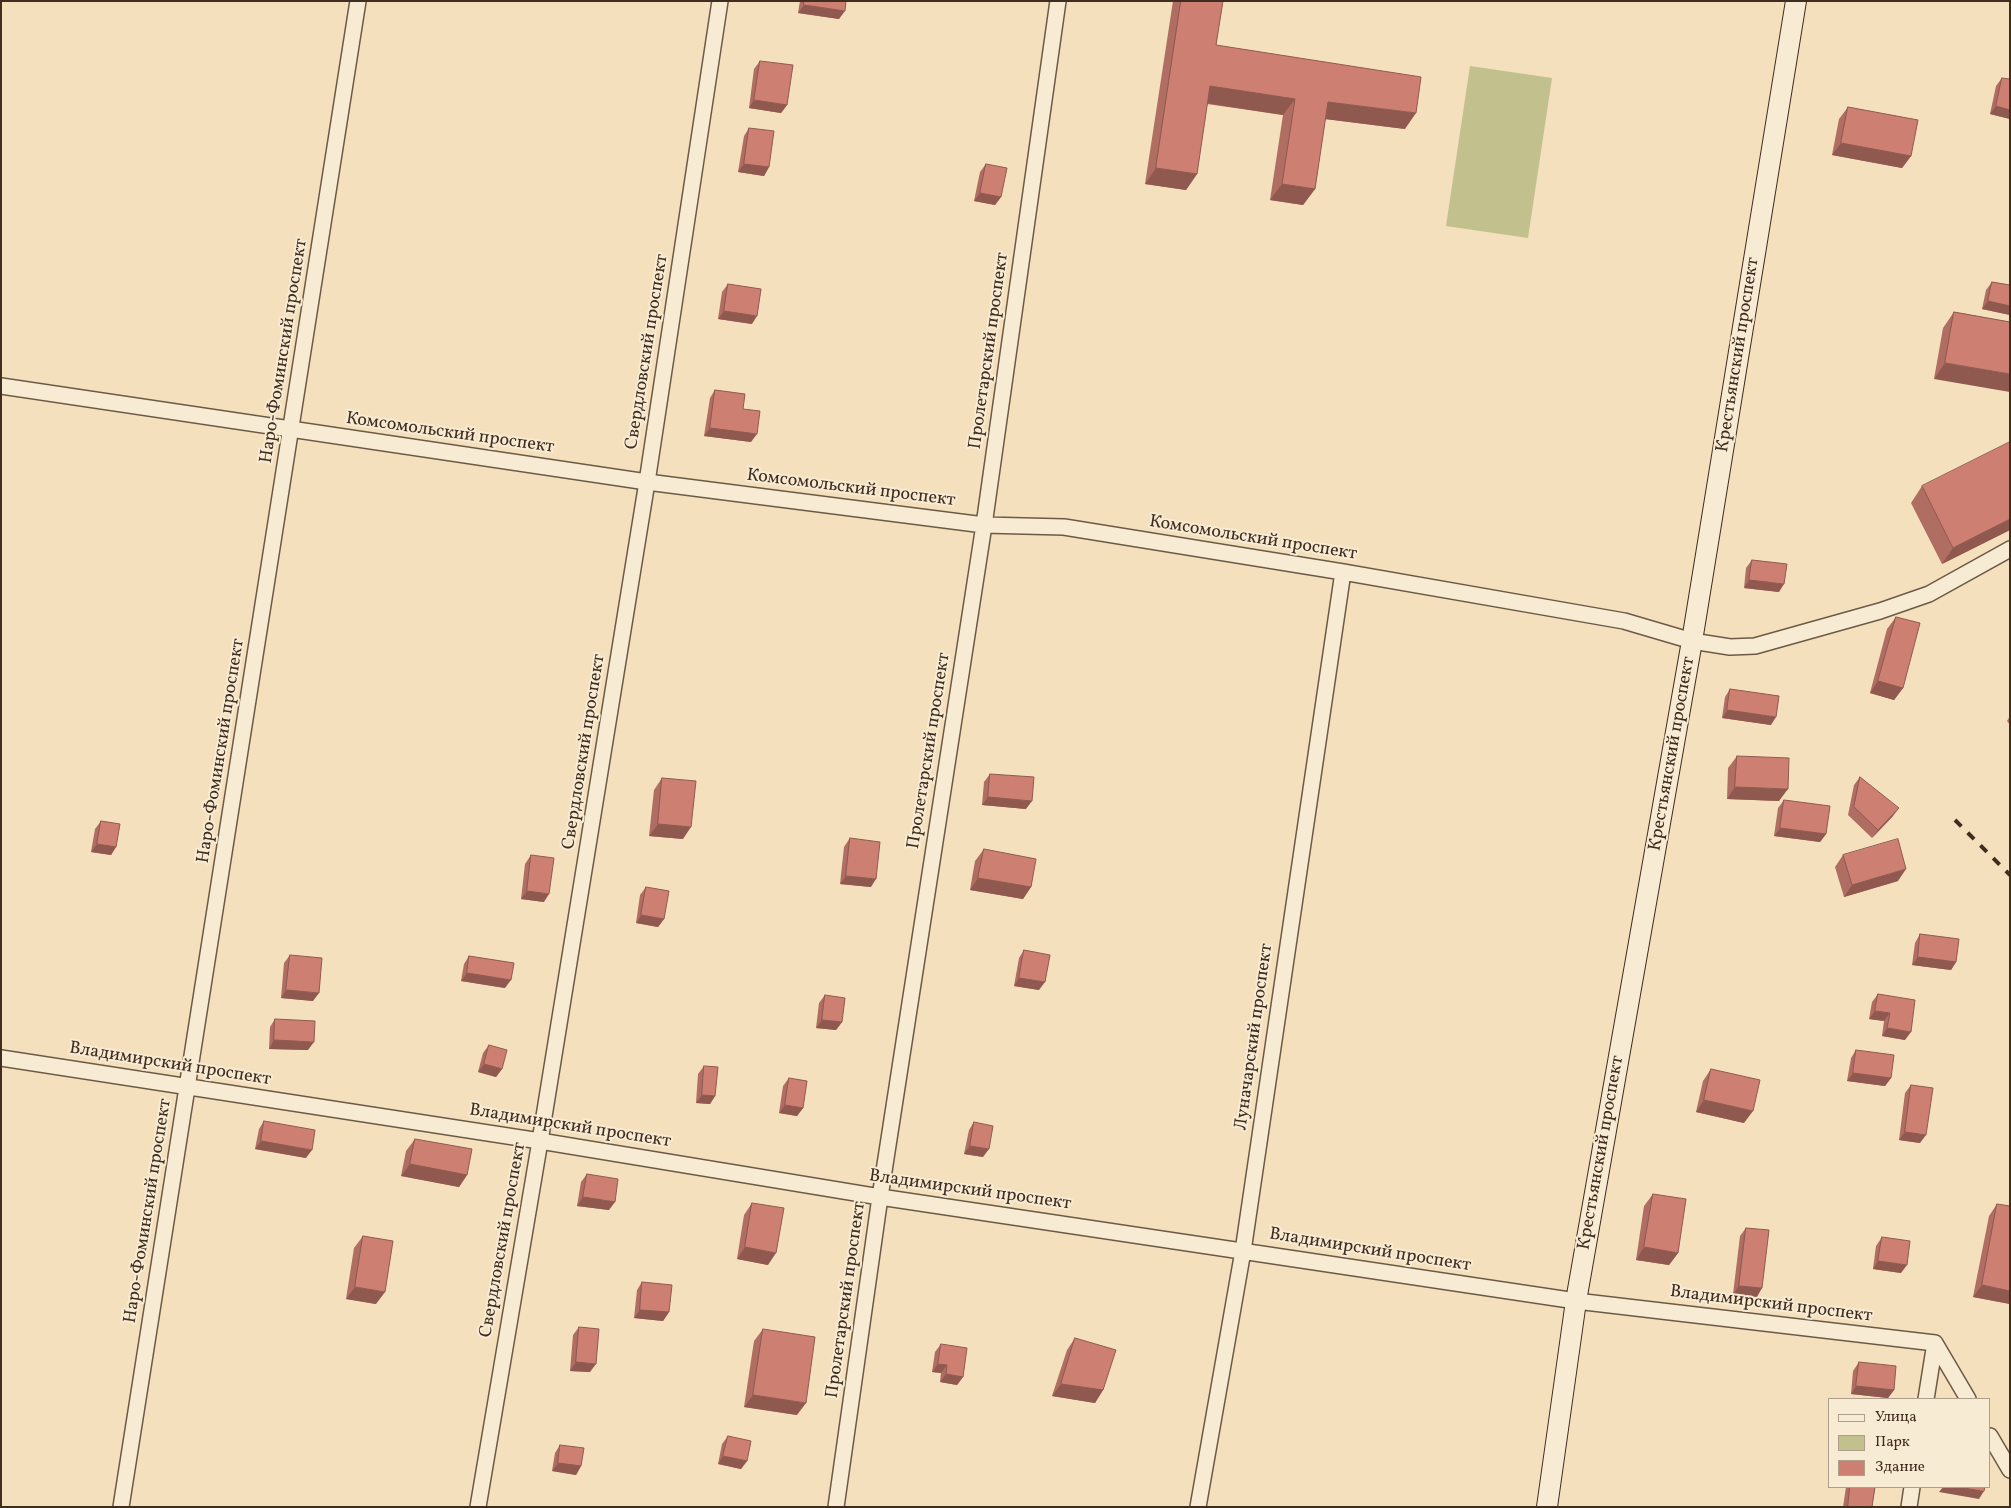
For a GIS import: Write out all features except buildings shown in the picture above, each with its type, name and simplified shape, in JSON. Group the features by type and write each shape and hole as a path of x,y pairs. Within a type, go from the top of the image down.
{"street":[{"name":"Наро-Фоминский проспект","path":"121,1507 358,1"},
{"name":"Свердловский проспект","path":"478,1507 540,1141 647,482 720,1"},
{"name":"Пролетарский проспект","path":"836,1507 880,1197 984,525 1058,1"},
{"name":"Крестьянский проспект","path":"1547,1507 1576,1301 1692,641 1796,1"},
{"name":"Комсомольский проспект","path":"1,386 647,482 984,525 1064,527 1342,572 1624,621 1692,641 1730,647 1755,646 1847,621 1929,594 2010,549"},
{"name":"Луначарский проспект","path":"1198,1507 1243,1251 1342,572"},
{"name":"Владимирский проспект","path":"1,1058 540,1141 880,1197 1576,1301 1935,1343"},
{"path":"1926,1398 1935,1343"},
{"path":"1935,1343 1967,1398"},
{"path":"1991,1438 2010,1470"},
{"path":"1909,1507 1912,1488"}],"green space":[{"path":"1470,66 1552,78 1528,238 1446,226"}],"railway":[{"path":"1955,820 2010,875"}]}
